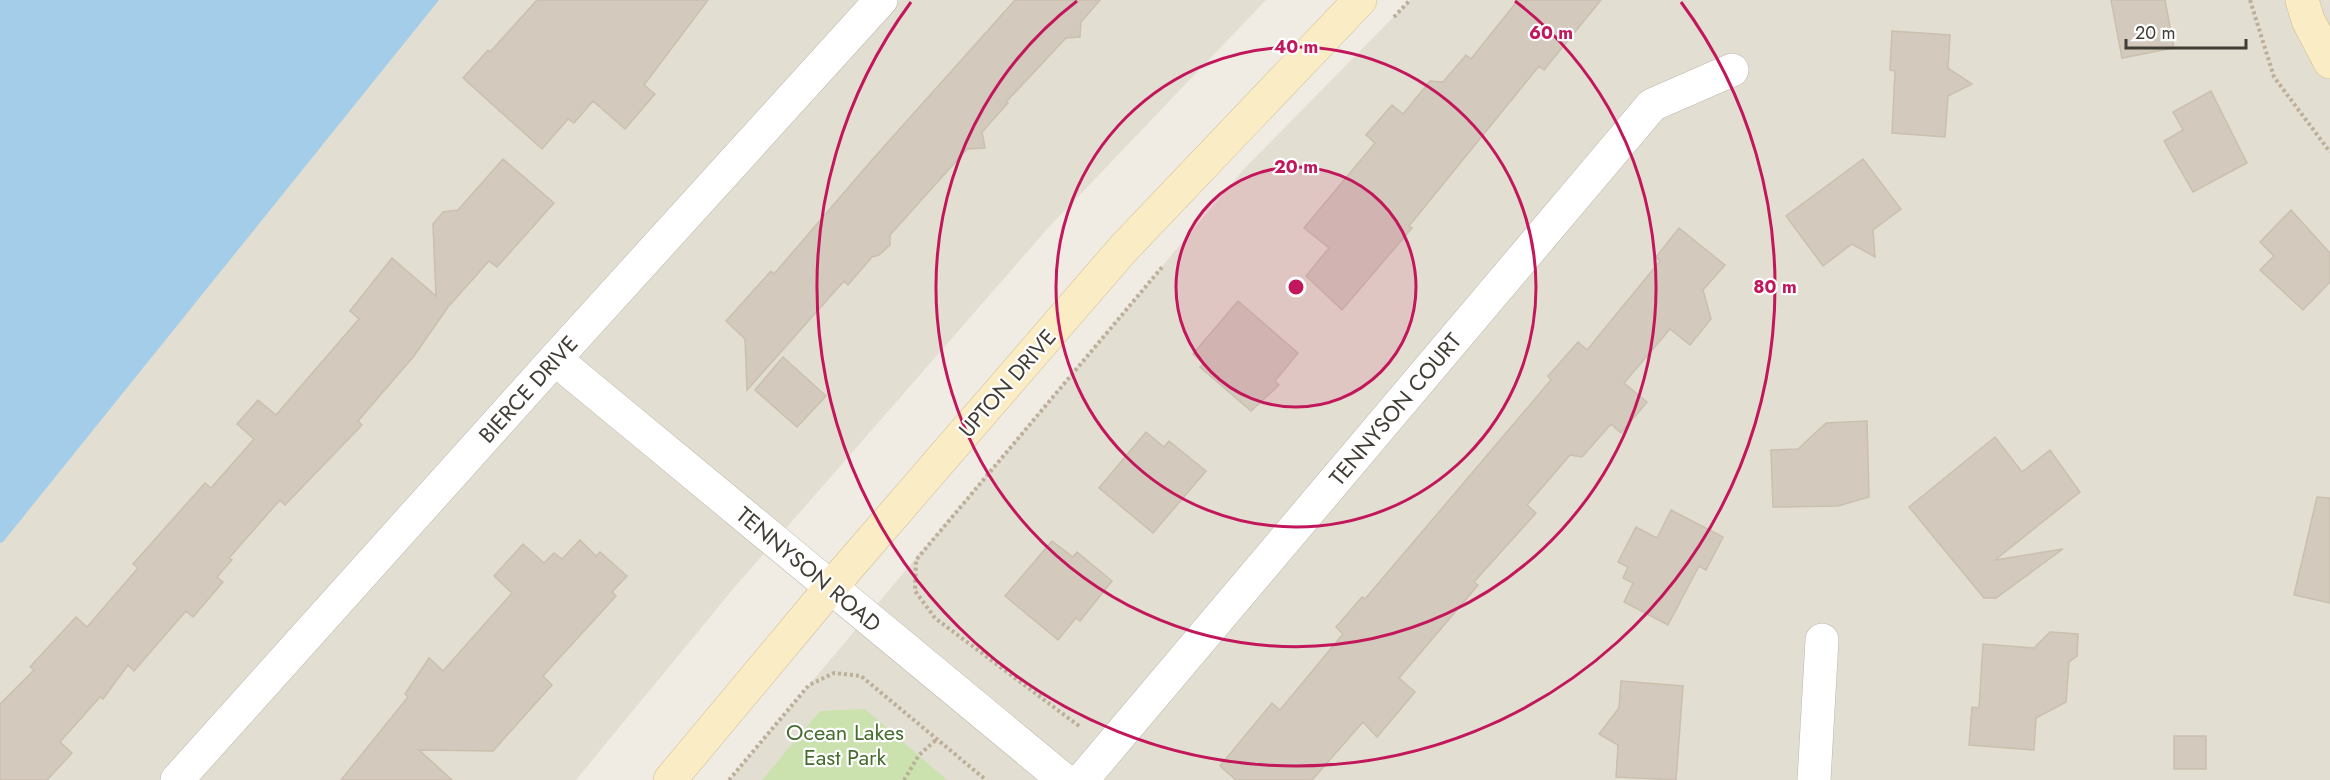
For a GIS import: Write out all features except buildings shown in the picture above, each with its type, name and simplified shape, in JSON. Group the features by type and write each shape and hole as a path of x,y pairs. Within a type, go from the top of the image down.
{"main road":[{"name":"UPTON DRIVE","path":"670,780 831,587 1123,249 1360,0"},
{"path":"2302,0 2308,20 2330,62"}],"street":[{"name":"BIERCE DRIVE","path":"177,780 881,0"},
{"name":"TENNYSON COURT","path":"1082,780 1652,105 1732,70"},
{"name":"TENNYSON ROAD","path":"555,359 1064,780"},
{"path":"1814,780 1822,640"}],"path":[{"path":"1394,17 1410,0"},
{"path":"2250,0 2274,77 2330,152"},
{"path":"1108,748 935,618 915,591 916,560 1167,260"},
{"path":"729,780 809,686 834,673 861,676 986,780"},
{"path":"904,780 919,755 937,739"}],"shaded area":[{"path":"0,0 1266,0 1049,227 733,589 576,780 0,780"},
{"path":"1410,0 2330,0 2330,780 729,780 1244,169"}],"green space":[{"name":"Ocean Lakes East Park","path":"865,709 947,780 762,780 820,711"}],"water":[{"path":"0,0 439,0 0,543"}]}
